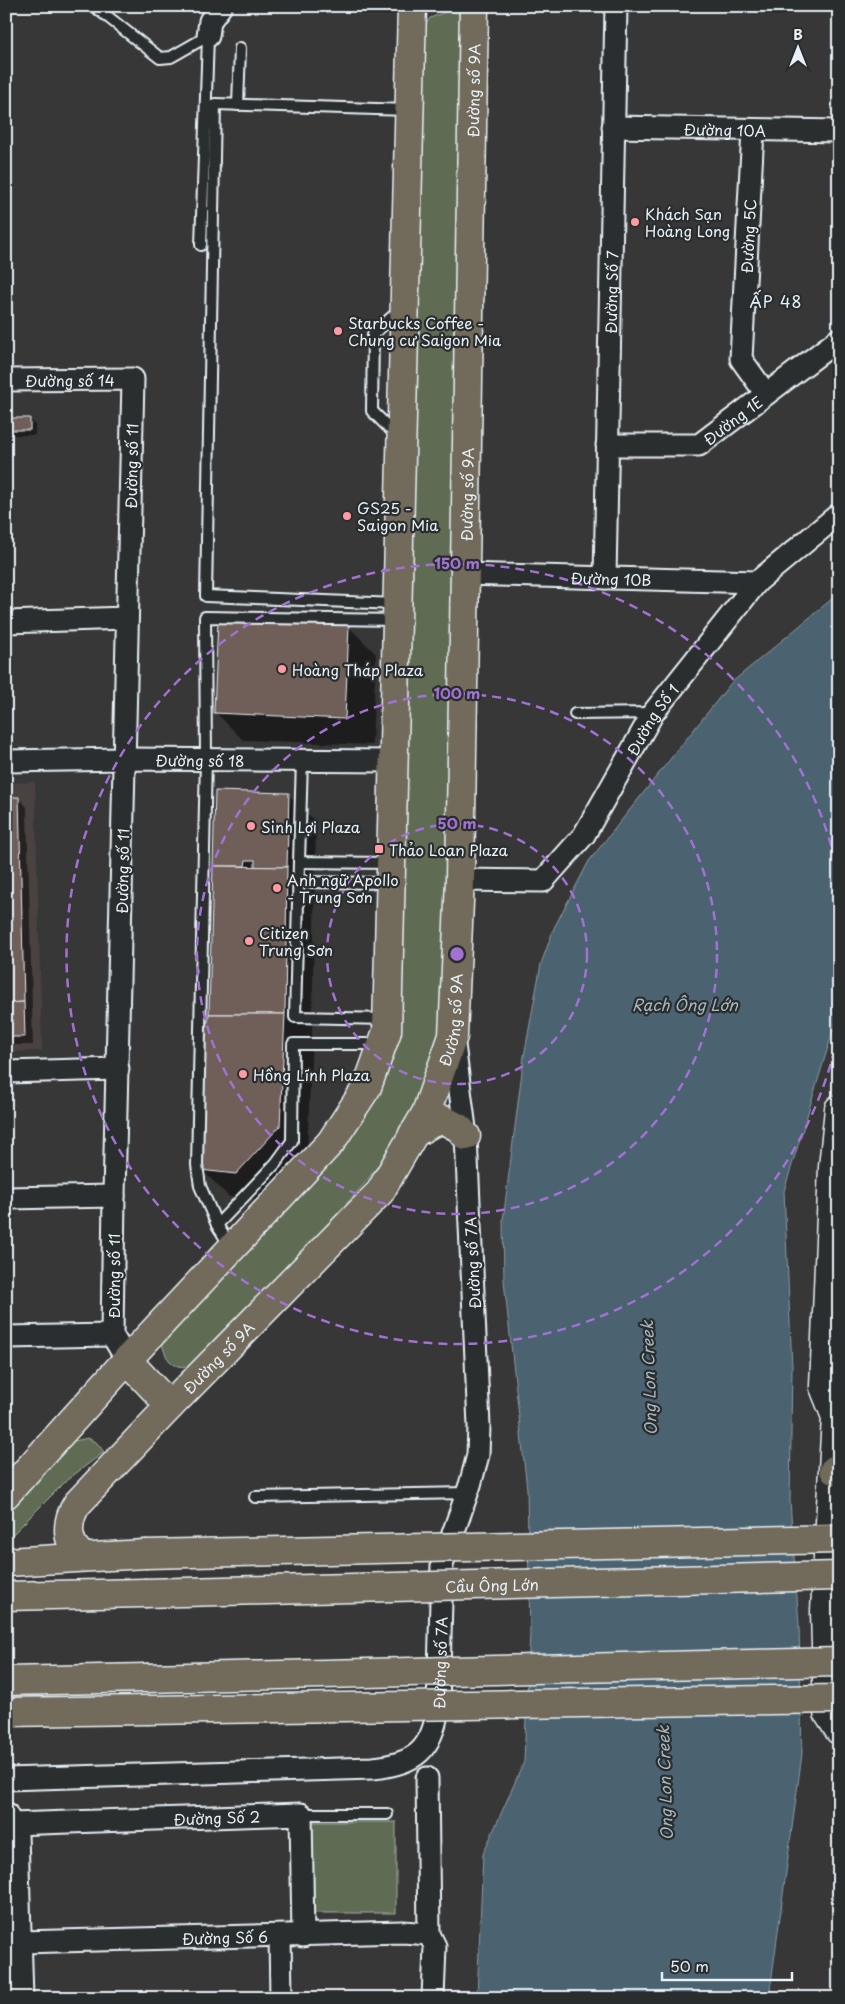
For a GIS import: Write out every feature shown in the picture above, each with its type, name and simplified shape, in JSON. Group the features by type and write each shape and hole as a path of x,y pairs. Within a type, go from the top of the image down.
{"main road":[{"path":"6,1494 17,1470 127,1360 232,1248 286,1171 331,1142 367,1087 386,1031 399,612 408,110 412,6"},
{"name":"Đường số 9A","path":"83,1556 76,1551 71,1542 69,1528 71,1513 77,1504 170,1406 380,1192 426,1113 453,1036 460,880 474,6"},
{"path":"839,1109 833,1167 824,1387 837,1412 837,1470 825,1611 828,1713 839,1730"},
{"path":"413,1134 432,1123 444,1120 458,1128 466,1136"},
{"path":"127,1360 170,1406"},
{"path":"6,1562 83,1556 144,1554 839,1539"},
{"name":"Cầu Ông Lớn","path":"6,1596 839,1576"},
{"path":"6,1681 839,1662"},
{"path":"6,1712 839,1700"}],"street":[{"path":"208,36 210,21 221,6"},
{"name":"Đường Số 7","path":"605,578 606,445 616,6"},
{"name":"Đường 10A","path":"613,127 839,131"},
{"name":"Đường 5C","path":"754,130 741,359 766,394"},
{"name":"Đường 1E","path":"606,445 699,445 839,339"},
{"name":"Đường số 14","path":"6,380 133,379"},
{"name":"Đường số 11","path":"127,1360 112,1335 133,379"},
{"name":"Đường Số 1","path":"460,880 543,881 584,835 654,713 757,582 839,514"},
{"name":"Đường 10B","path":"465,574 757,582"},
{"path":"6,622 128,618"},
{"name":"Đường số 18","path":"6,761 206,759 394,761"},
{"name":"Đường số 7A","path":"6,1779 373,1768 405,1763 419,1754 429,1742 436,1726 438,1708 442,1566 468,1493 478,1455 479,1426 466,1136 453,1036"},
{"path":"6,1072 118,1069"},
{"path":"6,1198 114,1196"},
{"path":"6,1337 112,1335"},
{"path":"427,1778 429,1934 436,1946 433,1998"},
{"path":"301,1814 302,1936"},
{"name":"Đường Số 2","path":"9,1819 301,1814"},
{"path":"9,1819 17,1834 22,1998"},
{"name":"Đường Số 6","path":"20,1942 403,1932 429,1934"},
{"path":"280,1936 281,1998"}],"lane":[{"path":"94,6 160,58 171,58 208,36"},
{"path":"201,245 208,36"},
{"path":"238,105 240,48"},
{"path":"399,612 206,596 215,104 408,110"},
{"path":"232,1248 217,1225 200,1186 196,1165 206,759 205,617 399,612"},
{"path":"575,714 654,713"},
{"path":"302,760 295,1018 386,1031"},
{"path":"299,862 392,873"},
{"path":"298,882 392,873"},
{"path":"217,1225 286,1171 292,1141 293,1044 386,1031"},
{"path":"255,1497 468,1493"},
{"path":"301,1814 387,1814"}],"shaded area":[{"path":"35,782 42,1051 6,1052 6,783"}],"green space":[{"path":"450,10 460,14 468,21 461,444 442,1033 430,1074 390,1150 365,1183 202,1363 181,1367 175,1365 167,1357 162,1343 378,1083 421,30 430,18"},
{"path":"88,1438 97,1443 104,1452 67,1480 6,1541 6,1510 66,1448 74,1441"},
{"path":"306,1822 396,1822 396,1913 306,1913"}],"water":[{"name":"Rạch Ông Lớn","path":"839,593 839,1019 835,1024 784,1191 792,1367 790,1501 799,1625 802,1754 769,1998 477,1998 483,1854 524,1762 530,1632 527,1489 504,1281 503,1220 524,1056 541,964 554,928 589,861 731,683"}],"building":[{"path":"6,418 30,418 30,430 6,430"},
{"name":"Hoàng Tháp Plaza","path":"218,620 349,625 345,719 214,713"},
{"name":"Sinh Lợi Plaza","path":"215,791 289,793 287,867 255,867 255,860 246,860 245,866 213,866"},
{"path":"6,797 19,797 24,1002 6,1003"},
{"name":"Citizen Trung Sơn","path":"213,866 287,867 285,1014 209,1014"},
{"path":"24,1002 25,1037 6,1037 6,1003"},
{"name":"Hồng Lĩnh Plaza","path":"209,1014 285,1014 280,1126 236,1174 200,1170 205,1022 208,1022"}],"place":[{"name":"Khách Sạn Hoàng Long","path":"635,222"},
{"name":"Starbucks Coffee - Chung cư Saigon Mia","path":"338,331"},
{"name":"GS25 - Saigon Mia","path":"347,516"},
{"name":"Hoàng Tháp Plaza","path":"282,669"},
{"name":"Sinh Lợi Plaza","path":"251,826"},
{"name":"Thảo Loan Plaza","path":"379,849"},
{"name":"Anh ngữ Apollo - Trung Sơn","path":"277,888"},
{"name":"Citizen Trung Sơn","path":"249,941"},
{"name":"Hồng Lĩnh Plaza","path":"243,1074"}],"district":[{"name":"ẤP 48","path":"776,301"}],"water label":[{"name":"Ong Lon Creek","path":"648,1378"},
{"name":"Ong Lon Creek","path":"664,1783"}]}
